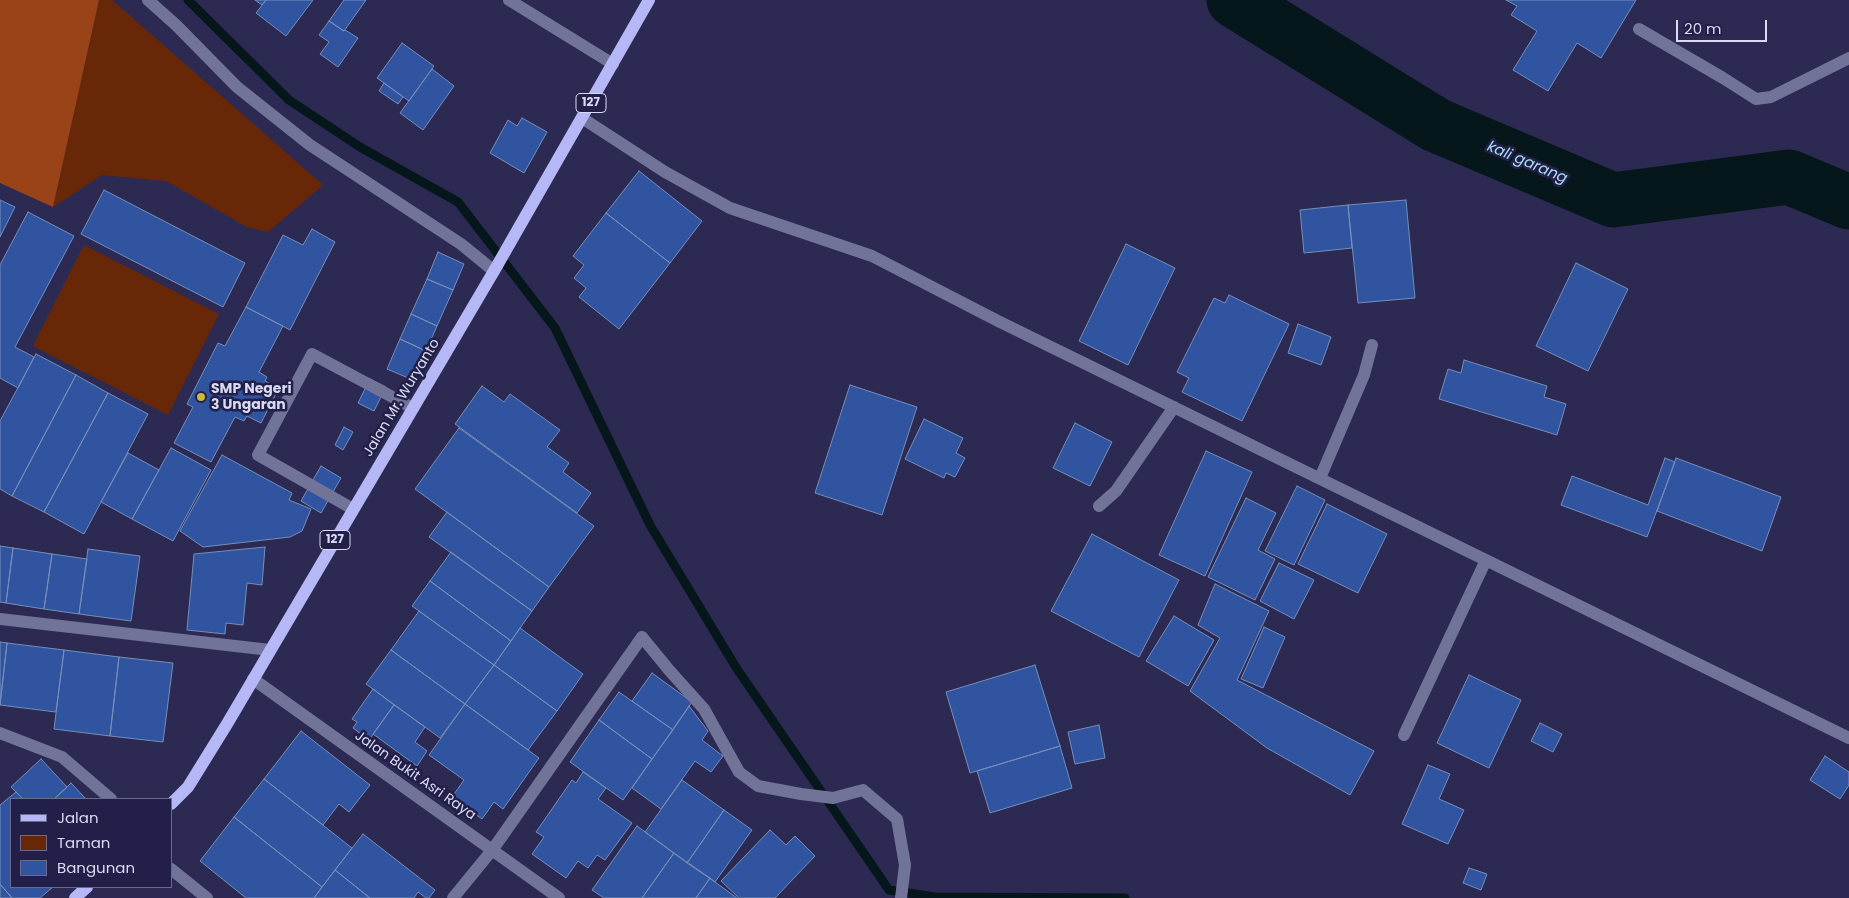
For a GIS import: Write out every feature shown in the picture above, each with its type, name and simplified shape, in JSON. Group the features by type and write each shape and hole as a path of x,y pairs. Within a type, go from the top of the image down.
{"main road":[{"name":"Jalan Mr. Wuryanto","path":"172,803 188,787 253,679 494,271 649,0"},
{"path":"75,898 86,888"}],"street":[{"path":"148,0 176,25 237,87 310,145 461,244 494,271"},
{"path":"509,0 613,64"},
{"path":"1639,29 1756,99 1771,97 1849,58"},
{"path":"582,118 665,172 730,208 872,256 998,321 1849,738"},
{"path":"1320,478 1364,375 1372,345"},
{"path":"353,509 258,455 312,354 413,408"},
{"path":"1099,506 1116,491 1174,407"},
{"path":"1404,735 1486,560"},
{"path":"0,619 270,650"},
{"path":"453,898 492,849 642,637 704,709 739,772 758,786 833,798 863,790 897,819 904,865 902,898"},
{"name":"Jalan Bukit Asri Raya","path":"253,679 559,898"},
{"path":"0,733 62,757 110,798"},
{"path":"172,870 207,898"}],"green space":[{"path":"99,0 112,0 323,185 268,232 247,227 166,181 102,175 53,207"},
{"path":"84,245 219,314 168,415 33,346"}],"shaded area":[{"path":"0,0 99,0 53,207 0,183"}],"building":[{"path":"255,0 266,0 262,5"},
{"path":"266,0 313,0 286,36 256,13"},
{"path":"344,0 366,0 344,31 329,21"},
{"path":"1506,0 1636,0 1601,58 1577,43 1548,91 1513,70 1537,31 1511,15 1517,6"},
{"path":"329,21 358,38 338,67 320,54 329,42 319,35"},
{"path":"402,43 434,66 409,101 377,78"},
{"path":"432,69 454,86 423,130 400,113"},
{"path":"384,83 403,97 398,104 379,91"},
{"path":"522,118 547,132 524,173 490,153 508,120 517,126"},
{"path":"639,171 702,221 670,263 606,213"},
{"path":"104,190 245,263 223,307 81,234"},
{"path":"0,200 15,207 0,237"},
{"path":"1406,200 1415,298 1358,303 1348,205"},
{"path":"1348,205 1352,248 1304,253 1300,210"},
{"path":"28,212 74,236 15,347 34,357 18,388 0,378 0,265"},
{"path":"606,213 670,263 619,329 579,297 586,288 574,278 584,265 573,256"},
{"path":"312,229 335,242 290,330 246,307 283,235 303,245"},
{"path":"1126,244 1175,268 1128,365 1079,341"},
{"path":"438,252 464,264 453,290 427,279"},
{"path":"1576,263 1628,289 1588,371 1536,346"},
{"path":"427,279 453,290 437,326 411,314"},
{"path":"1229,295 1289,324 1242,421 1182,392 1189,378 1177,372 1214,298 1225,303"},
{"path":"246,307 283,326 259,372 267,377 265,381 279,388 261,423 247,416 244,421 235,417 211,462 174,443 193,407 187,404 218,343 225,346"},
{"path":"411,314 437,326 426,351 400,339"},
{"path":"1298,324 1331,337 1321,365 1288,353"},
{"path":"400,339 426,351 413,380 387,369"},
{"path":"36,354 76,375 12,496 0,489 0,421"},
{"path":"1464,360 1547,386 1544,397 1566,404 1557,435 1439,399 1448,369 1461,373"},
{"path":"76,375 108,393 44,512 12,496"},
{"path":"370,379 386,387 374,411 358,403"},
{"path":"850,385 917,407 882,515 815,493"},
{"path":"482,386 504,402 510,394 560,430 547,447 569,463 563,472 591,493 577,513 455,424"},
{"path":"108,393 148,414 84,534 44,512"},
{"path":"924,419 963,438 956,453 965,458 955,477 946,473 944,478 905,459"},
{"path":"1075,423 1112,442 1090,486 1053,468"},
{"path":"344,427 353,432 343,450 335,445"},
{"path":"459,428 594,526 549,587 415,489"},
{"path":"171,448 211,470 173,541 132,519"},
{"path":"1206,451 1252,472 1205,576 1159,555"},
{"path":"128,453 159,470 132,519 101,502"},
{"path":"222,455 292,493 289,500 311,509 302,531 290,537 203,547 180,531"},
{"path":"1665,458 1675,462 1647,537 1561,505 1572,476 1648,505"},
{"path":"1676,458 1781,497 1762,551 1657,511"},
{"path":"321,466 341,478 321,513 301,501"},
{"path":"1297,486 1325,500 1294,565 1265,551"},
{"path":"1246,498 1276,513 1258,550 1275,559 1255,600 1208,577"},
{"path":"1327,504 1387,534 1358,593 1298,564"},
{"path":"447,512 549,587 532,611 429,537"},
{"path":"1092,534 1179,580 1139,657 1051,611"},
{"path":"0,546 13,548 6,603 0,602"},
{"path":"265,547 262,585 247,583 243,625 226,623 225,634 187,630 194,554"},
{"path":"13,548 52,554 44,609 6,603"},
{"path":"88,549 140,556 131,621 79,614"},
{"path":"451,552 532,611 511,641 430,581"},
{"path":"52,554 87,559 79,614 44,609"},
{"path":"1279,563 1314,580 1294,619 1260,601"},
{"path":"430,581 511,641 494,665 412,606"},
{"path":"1215,584 1269,611 1237,680 1374,751 1350,795 1267,748 1190,691 1220,638 1198,625"},
{"path":"419,611 494,665 465,704 391,650"},
{"path":"1174,616 1214,640 1188,686 1146,661"},
{"path":"1264,627 1285,637 1263,688 1241,679"},
{"path":"520,628 583,674 557,711 494,665"},
{"path":"0,642 7,643 0,705"},
{"path":"7,643 64,650 56,712 0,705"},
{"path":"64,650 119,657 110,736 54,729"},
{"path":"391,650 465,704 440,738 366,684"},
{"path":"119,657 173,663 163,742 110,736"},
{"path":"494,665 557,711 528,750 465,704"},
{"path":"1035,665 1060,746 970,773 946,692"},
{"path":"652,673 692,702 673,730 632,701"},
{"path":"1469,675 1521,700 1489,768 1437,743"},
{"path":"373,689 394,705 369,740 353,728 357,722 352,719"},
{"path":"619,692 673,730 652,759 599,720"},
{"path":"465,704 539,758 503,809 494,802 482,819 452,797 464,780 429,755"},
{"path":"394,705 425,727 415,742 427,751 417,766 373,734"},
{"path":"689,706 708,731 702,740 723,756 711,772 695,761 661,809 632,788"},
{"path":"599,720 652,759 623,800 570,762"},
{"path":"1540,723 1562,734 1553,752 1531,741"},
{"path":"1099,725 1105,758 1075,764 1068,732"},
{"path":"301,731 370,785 349,812 339,804 323,825 264,779"},
{"path":"1060,746 1072,788 990,813 977,771"},
{"path":"1825,756 1849,772 1849,785 1840,799 1810,780"},
{"path":"41,759 67,787 55,798 22,798 11,787"},
{"path":"1428,765 1450,774 1439,799 1464,810 1448,844 1402,824"},
{"path":"583,772 606,788 598,799 632,823 605,860 597,855 588,868 578,861 566,878 532,854 544,837 536,832 572,780 576,783"},
{"path":"264,779 352,848 322,887 234,817"},
{"path":"682,780 724,810 687,863 645,832"},
{"path":"71,783 85,798 55,798"},
{"path":"16,792 22,798 10,798 10,888 52,888 40,898 12,898 0,884 0,805"},
{"path":"724,810 752,830 715,882 687,863"},
{"path":"234,817 322,887 314,898 246,898 200,861"},
{"path":"637,826 674,853 642,898 604,898 592,890"},
{"path":"770,830 786,845 795,836 815,856 775,898 739,898 721,881"},
{"path":"363,834 435,890 429,898 418,892 414,898 370,898 335,870"},
{"path":"674,853 710,878 696,898 642,898"},
{"path":"1469,868 1487,874 1481,890 1463,883"},
{"path":"335,870 370,898 314,898"},
{"path":"710,878 715,882 737,898 696,898"},
{"path":"0,884 12,898 0,898"}],"waterway":[{"path":"188,0 289,100 360,147 458,202 555,328 650,525 737,669 889,890 935,897 1125,898"},
{"name":"kali garang","path":"1234,0 1436,125 1613,200 1789,177 1849,202"}],"place":[{"name":"SMP Negeri 3 Ungaran","path":"201,397"}]}
